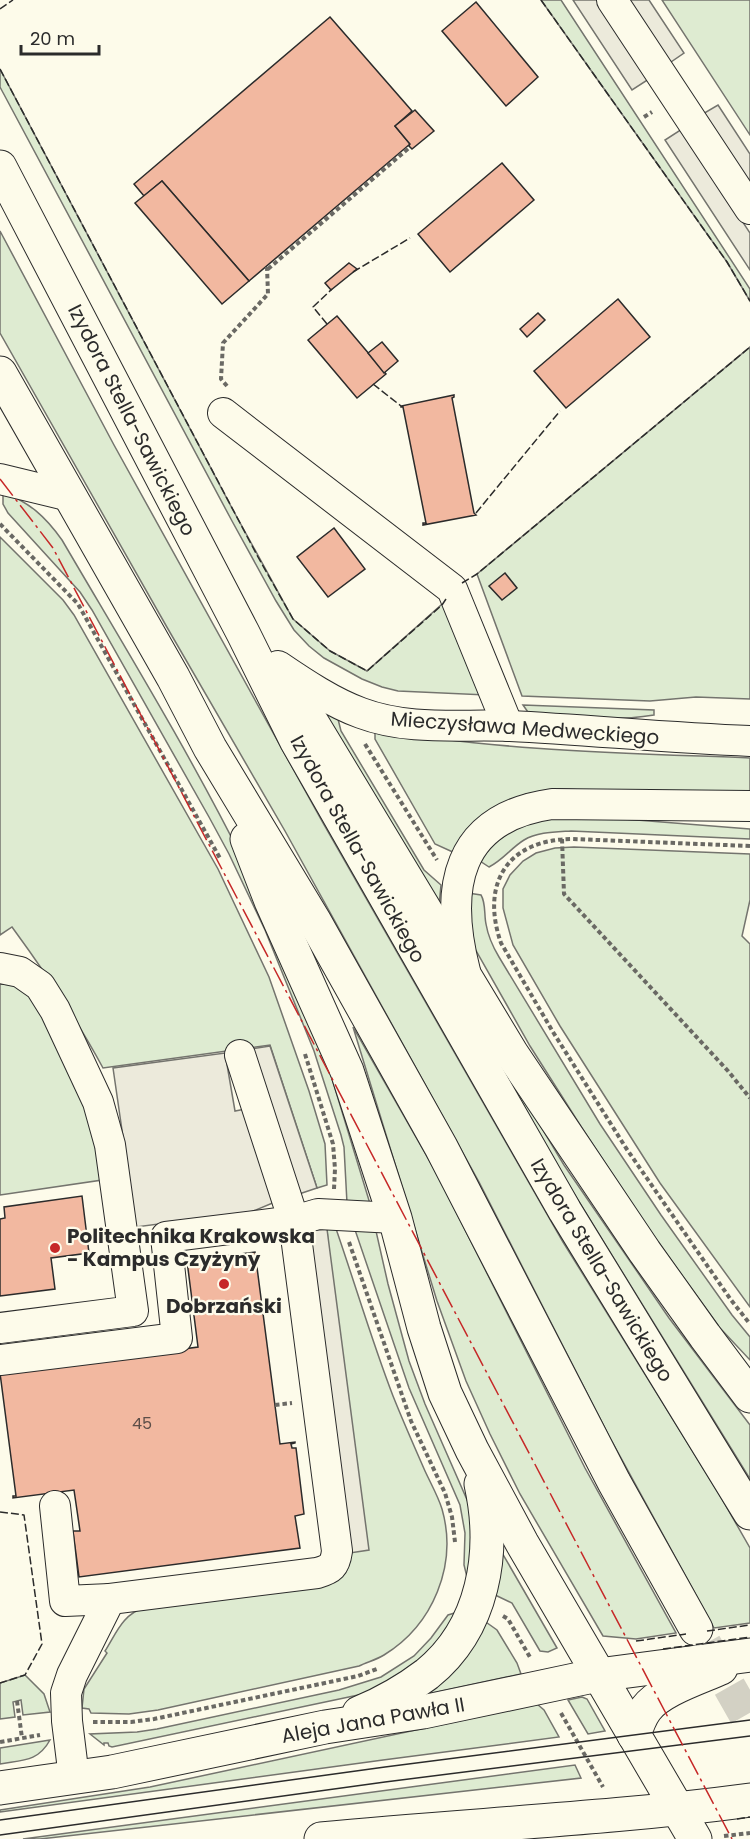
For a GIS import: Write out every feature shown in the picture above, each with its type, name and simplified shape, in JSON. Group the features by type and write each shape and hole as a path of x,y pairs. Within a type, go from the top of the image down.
{"main road":[{"name":"Izydora Stella-Sawickiego","path":"0,167 243,633 296,740 565,1211 750,1514"},
{"path":"0,373 173,677 210,748 315,922 441,1147 614,1482 696,1629"},
{"path":"243,633 278,666 512,1054 645,1252 750,1396"},
{"path":"210,748 271,901 347,1071 394,1218 424,1328 446,1393 472,1450 522,1543 598,1675 679,1809 705,1838"},
{"path":"325,1727 390,1698 428,1673 451,1649 470,1621 485,1575 488,1537 485,1499 472,1450"},
{"name":"Aleja Jana Pawła II","path":"0,1788 74,1778 170,1760 325,1727 423,1712 598,1675 749,1655"},
{"name":"Aleja Jana Pawła II","path":"634,1735 647,1708 659,1697 749,1655"},
{"path":"321,1839 679,1809 750,1800"},
{"path":"412,1830 536,1839"}],"street":[{"path":"612,0 750,209"},
{"path":"225,400 452,589 508,726"},
{"path":"0,479 70,496"},
{"name":"Mieczysława Medweckiego","path":"278,666 315,690 360,713 389,721 418,725 508,726 750,741"},
{"path":"466,977 458,945 454,909 460,873 466,858 491,827 516,813 538,806 567,803 750,806"},
{"path":"0,968 20,972 40,986 55,1010 98,1102 110,1144 133,1311 0,1328"},
{"path":"55,1506 65,1601 110,1599 317,1573 330,1570 336,1562 337,1551 294,1221 240,1055"},
{"path":"125,1242 294,1221 318,1214 394,1218"},
{"path":"0,1360 177,1338 166,1237"},
{"path":"74,1778 66,1693 72,1675 110,1599"}],"path":[{"path":"225,400 221,379 224,343 268,294 267,268 410,147"},
{"path":"0,524 78,604 225,867"},
{"path":"360,713 358,724 363,741 435,858 460,873"},
{"path":"562,839 564,894 728,1071 750,1098"},
{"path":"750,846 562,839 545,841 522,852 511,861 495,886 493,904 496,928 501,943 553,1032 626,1148 730,1300 750,1324"},
{"path":"302,1047 333,1144 334,1192 340,1214 411,1421 444,1493 452,1517 455,1547"},
{"path":"497,1612 508,1619 534,1664"},
{"path":"82,1722 131,1722 154,1719 358,1676 382,1667"},
{"path":"17,1701 22,1738"},
{"path":"558,1707 598,1778"},
{"path":"705,1838 750,1833"}],"green space":[{"path":"541,0 561,0 750,289 750,301 727,262"},
{"path":"662,0 750,0 750,135"},
{"path":"0,69 293,619 330,651 367,671 450,597 486,695 398,691 382,687 324,658 294,630 232,521 0,87"},
{"path":"0,231 114,445 323,823 563,1242 718,1492 750,1548 750,1623 714,1628 609,1436 479,1182 285,831 0,333"},
{"path":"750,347 750,699 696,697 650,701 522,696 477,574"},
{"path":"3,492 36,511 62,540 155,698 222,819 243,860 316,1026 371,1207 347,1203 344,1147 314,1051 265,930 229,854 92,610 80,592 8,513 3,504"},
{"path":"0,537 63,600 74,615 218,869 269,977 309,1091 325,1144 327,1185 317,1188 270,1045 103,1068 60,996 12,927 0,935"},
{"path":"313,705 338,719 341,731 424,870 441,885 439,906"},
{"path":"523,705 654,710 654,715 608,719 530,715"},
{"path":"375,729 515,747 750,758 750,797 560,789 526,794 502,805 455,853 435,844 375,739"},
{"path":"586,816 750,829 750,839 553,832 535,835 524,840 489,867 480,861 499,840 533,821"},
{"path":"555,848 750,854 750,900 742,936 750,944 750,1307 660,1183 560,1026 513,945 503,908 503,889 510,875 523,861 536,853"},
{"path":"468,893 481,895 489,937 495,949 600,1124 661,1215 750,1337 750,1360 720,1328 648,1228 530,1046 474,947"},
{"path":"0,984 19,985 37,997 85,1097 102,1180 0,1195"},
{"path":"353,1027 437,1174 585,1468 676,1633 636,1639 603,1636 520,1494 466,1381 437,1301"},
{"path":"479,1027 564,1165 669,1318 750,1425 750,1479 560,1171"},
{"path":"334,1223 393,1396 442,1509 447,1551 444,1572 437,1592 416,1627 401,1642 381,1657 359,1666 158,1710 129,1714 91,1713 89,1709 82,1708 84,1689 125,1619 137,1610 145,1607 329,1583 340,1578 348,1569 350,1560 327,1229 308,1231"},
{"path":"353,1224 376,1231 409,1361 425,1404 468,1502 475,1537 467,1577 464,1565 465,1533 460,1505 409,1388"},
{"path":"501,1551 557,1648 548,1652 540,1651 512,1603 493,1594"},
{"path":"458,1612 448,1631 404,1675 363,1694 112,1747 108,1743 104,1745 90,1734 157,1729 339,1690 381,1677 414,1656 448,1615"},
{"path":"483,1620 497,1630 521,1674 422,1695"},
{"path":"25,1675 44,1694 50,1712 23,1715 21,1700 13,1702 15,1717 0,1719 0,1683"},
{"path":"582,1697 587,1699 605,1731 588,1734 568,1700"},
{"path":"537,1704 544,1710 559,1737 0,1812 0,1810 150,1787"},
{"path":"50,1740 40,1752 29,1759 0,1764 0,1748"},
{"path":"575,1765 581,1778 40,1839 23,1839"}],"shaded area":[{"path":"573,0 597,0 649,79 632,90"},
{"path":"626,0 649,0 684,53 668,64"},
{"path":"718,105 750,154 750,189 701,115"},
{"path":"682,129 750,233 750,270 665,140"},
{"path":"270,1046 317,1188 299,1194 250,1049"},
{"path":"225,1053 235,1111 245,1109 275,1202 251,1212 136,1227 113,1068"},
{"path":"327,1229 369,1550 350,1553 308,1231"}],"building":[{"path":"476,2 538,77 506,106 442,31"},
{"path":"330,17 412,111 395,126 410,144 249,281 162,181 144,196 134,184"},
{"path":"415,110 434,131 412,149 395,126"},
{"path":"502,163 534,200 450,272 418,234"},
{"path":"162,181 249,281 222,304 135,203"},
{"path":"349,263 357,269 331,290 325,283"},
{"path":"618,299 650,337 566,408 534,371"},
{"path":"538,313 545,320 527,337 520,329"},
{"path":"337,316 386,374 357,398 308,340"},
{"path":"382,342 398,361 384,373 368,353"},
{"path":"454,395 452,398 476,515 423,525 426,523 401,406"},
{"path":"334,528 365,569 328,597 297,557"},
{"path":"505,573 517,588 502,600 489,586"},
{"path":"82,1196 89,1253 51,1258 55,1289 0,1296 0,1219 5,1218 4,1207"},
{"path":"255,1252 280,1444 295,1442 291,1444 292,1448 296,1448 304,1514 295,1516 300,1548 79,1577 73,1531 80,1531 74,1490 13,1498 16,1496 0,1373 198,1347 187,1261"}],"tunnel":[{"path":"705,1644 750,1723"}],"tram line":[{"path":"0,1820 750,1720"},
{"path":"0,1835 385,1782 750,1736"}],"fence":[{"path":"0,9 13,0"},
{"path":"541,0 727,262 750,301"},
{"path":"0,69 293,619 330,651 367,671 446,599"},
{"path":"353,272 410,238"},
{"path":"327,324 313,307 332,289"},
{"path":"462,583 477,574 750,347"},
{"path":"373,384 401,406"},
{"path":"476,513 560,411"},
{"path":"0,1512 24,1515 42,1644 25,1675 0,1683"},
{"path":"707,1631 750,1625"},
{"path":"636,1641 686,1634"},
{"path":"663,1649 750,1637"},
{"path":"737,1819 750,1817"}],"power":[{"path":"0,479 53,548 732,1839"}],"place":[{"name":"Politechnika Krakowska - Kampus Czyżyny","path":"55,1248"},
{"name":"Dobrzański","path":"224,1284"}]}
